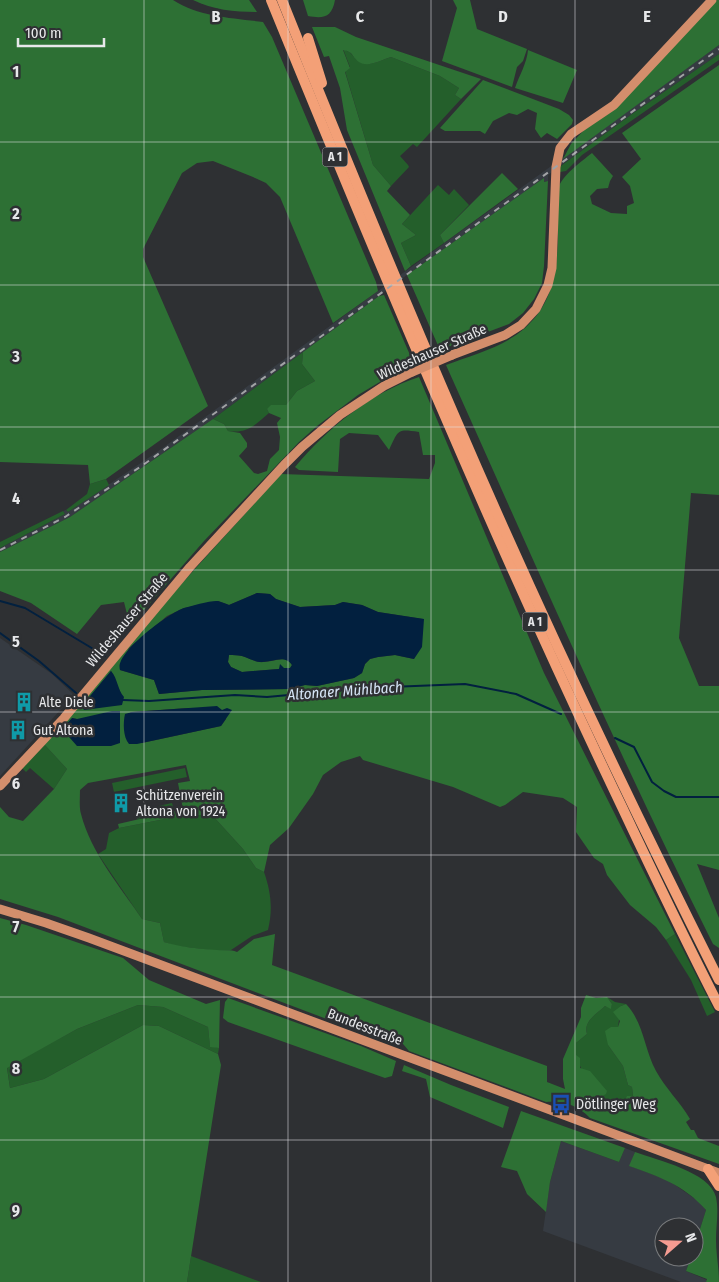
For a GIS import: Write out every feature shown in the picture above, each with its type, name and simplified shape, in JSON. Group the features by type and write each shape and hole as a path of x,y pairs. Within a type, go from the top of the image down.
{"highway":[{"name":"A 1","path":"271,0 365,232 452,438 588,736 719,1006"},
{"name":"A 1","path":"282,0 458,424 601,739 719,980"},
{"path":"308,38 327,98 328,113"},
{"path":"708,1169 719,1186"}],"main road":[{"name":"Wildeshauser Straße","path":"0,786 64,718 184,574 284,465 317,434 340,415 384,386 452,355 491,341 514,330 527,320 546,291 551,274 556,167 560,148 571,134 614,105 712,0"},
{"name":"Bundesstraße","path":"0,910 89,938 719,1173"}],"shaded area":[{"path":"719,45 719,54 548,175 548,181 544,182 544,179 415,269 213,419 70,517 0,552 0,548 65,514 63,511 66,510 68,512 157,452"},
{"path":"0,638 52,674 74,695 0,776"},
{"path":"561,1141 619,1162 625,1148 635,1152 630,1166 668,1180 698,1201 706,1210 704,1217 654,1217 654,1267 687,1267 686,1271 707,1280 706,1282 681,1282 543,1231 550,1182"}],"green space":[{"path":"0,0 173,0 183,6 205,13 263,22 272,37 376,282 378,291 333,323 280,197 266,183 213,161 197,163 182,173 143,249 143,257 208,406 106,479 90,484 88,465 0,462"},
{"path":"193,0 249,0 257,12 224,10"},
{"path":"303,0 335,0 332,10 323,17 319,17 308,16"},
{"path":"453,0 470,0 477,29 527,49 523,61 517,67 512,87 442,61 457,8"},
{"path":"719,0 719,45 563,159 571,144 584,130 611,112"},
{"path":"312,27 335,27 356,37 481,79 461,99 455,95 459,88 440,76 391,57 375,63 363,64 356,60 351,53 343,50 350,68 345,72 373,165 391,186 387,191 410,215 402,224 416,235 401,243 411,266 405,271 347,130 340,88 329,56 324,57"},
{"path":"343,49 366,64 391,57 440,76 459,88 455,95 461,99 417,147 413,144 400,156 409,167 391,186 373,165 345,71 350,67"},
{"path":"528,50 577,70 563,103 515,88 525,65"},
{"path":"719,54 719,60 582,155 566,171 560,172 558,168"},
{"path":"719,65 719,495 691,493 679,638 699,686 719,686 719,870 697,864 719,918 719,948 713,944 643,801 446,365 487,350 517,335 536,316 550,290 554,276 558,246 557,192 567,174 592,153 613,176 608,188 597,189 590,196 592,204 611,213 627,214 627,206 634,203 630,186 622,177 641,159 622,133"},
{"path":"483,80 559,109 569,115 573,120 572,124 557,139 547,133 541,138 535,129 537,113 528,109 517,115 509,113 493,121 485,134 480,131 445,131 440,128"},
{"path":"502,173 518,189 444,243 440,235"},
{"path":"544,178 544,182 548,181 544,266 542,283 534,299 523,313 509,324 440,350 407,275"},
{"path":"438,185 449,195 454,189 469,205 440,235 444,243 411,266 401,243 416,235 402,224"},
{"path":"384,295 413,362 358,395 299,442 204,541 130,626 124,602 101,605 77,634 31,603 0,591 0,552 70,517 213,419 224,424 228,431 240,433 247,443 247,447 239,456 254,473 258,474 267,471 270,459 279,450 280,437 277,423 281,418 269,413 267,409 271,405 286,405 297,391 315,381 302,364 303,352 379,296"},
{"path":"303,352 302,364 315,381 297,391 286,405 267,409 269,413 246,430 228,431 224,424 213,419"},
{"path":"419,377 544,673 675,934 666,940 656,927 630,905 607,875 603,864 594,858 576,832 577,807 563,798 523,792 500,807 453,787 363,760 360,756 341,762 323,775 313,794 289,828 270,845 264,872 256,868 243,849 212,815 185,815 119,828 118,824 183,809 178,783 190,781 186,765 88,783 80,790 80,811 86,828 107,869 142,919 160,923 164,942 190,948 237,952 254,939 275,934 272,965 547,1066 547,1082 565,1089 563,1059 581,1017 581,1008 586,995 596,998 607,997 612,1004 611,1009 605,1006 589,1022 586,1029 587,1034 576,1043 576,1055 580,1058 580,1068 590,1071 607,1091 606,1094 595,1100 621,1109 627,1096 633,1096 632,1087 628,1085 623,1066 608,1045 605,1031 611,1027 618,1027 620,1021 613,1012 626,1004 637,1019 656,1071 690,1119 686,1122 691,1130 694,1130 698,1138 719,1146 719,1164 590,1118 570,1105 559,1102 546,1102 409,1051 398,1038 345,1017 332,1021 58,917 0,899 0,807 9,817 23,821 54,789 67,769 44,744 166,601 281,474 429,479 435,463 435,455 423,455 419,432 412,431 399,432 389,450 378,435 349,433 340,439 338,472 299,470 295,467 321,439 351,413 384,392","holes":["257,593 270,594 276,599 300,607 335,605 343,602 362,605 378,612 423,619 414,659 395,655 370,659 365,664 362,673 354,678 317,686 305,685 290,689 202,690 159,694 154,680 120,670 129,648 167,616 184,608 218,601 229,605","111,671 121,694 122,705 82,706","188,708 222,710 226,719 221,726 142,743 130,712","72,718 77,719 111,746 77,746"]},
{"path":"106,479 109,485 68,512 66,510 87,494 90,484"},
{"path":"63,511 65,514 0,548 0,542"},
{"path":"229,655 241,656 261,662 283,659 292,665 290,668 242,672 231,667 228,662"},
{"path":"44,744 67,769 54,789 30,768 26,772 22,768"},
{"path":"185,768 187,777 114,792 112,783"},
{"path":"172,803 174,810 137,819 136,811"},
{"path":"185,815 212,815 243,849 256,868 264,872 271,901 268,930 252,936 231,950 219,951 176,946 164,942 160,923 142,919 98,854 106,849 109,833 119,828"},
{"path":"0,918 123,958 149,980 206,1004 220,1000 219,1048 210,1047 208,1027 163,1007 138,1005 77,1029 7,1068 10,1088 44,1079 143,1025 159,1026 218,1054 221,1065 187,1282 0,1282"},
{"path":"675,934 715,1012 707,1016 691,980 666,940"},
{"path":"607,997 615,1002 626,1004 621,1006 618,1027 608,1045 623,1066 628,1085 632,1087 633,1096 621,1110 594,1100 576,1056 576,1043 587,1034 586,1029 589,1022 605,1006 611,1008 612,1004"},
{"path":"228,998 361,1046 396,1061 392,1076 385,1078 228,1022 223,1018 225,1002"},
{"path":"138,1005 163,1007 208,1027 210,1046 219,1048 218,1054 159,1026 143,1025 44,1079 10,1088 7,1067 77,1029"},
{"path":"404,1065 509,1107 503,1128 430,1097 426,1079 402,1071"},
{"path":"521,1111 625,1148 619,1162 561,1141 550,1182 546,1212 527,1194 517,1171 501,1167"},
{"path":"635,1152 682,1168 694,1174 712,1188 717,1203 716,1245 719,1282 706,1282 707,1279 686,1271 687,1267 704,1267 704,1217 706,1210 698,1201 680,1188 661,1178 629,1166"},
{"path":"191,1256 261,1282 187,1282"}],"water":[{"path":"257,593 270,594 276,599 300,607 335,605 343,602 362,605 378,612 424,619 422,647 414,659 395,655 378,657 370,659 365,664 362,673 354,678 317,686 305,685 290,689 202,690 159,694 154,680 120,670 120,663 134,644 144,634 177,611 211,601 218,601 229,605","holes":["229,655 242,656 259,662 282,659 292,665 290,668 284,668 280,664 279,669 242,672 231,667 228,662"]},
{"path":"111,671 124,697 122,705 84,710 82,706"},
{"path":"217,706 222,710 227,708 232,710 221,726 137,744 129,744 126,738 125,714"},
{"path":"120,711 120,743 111,746 77,746 62,729 72,718 77,719"}],"waterway":[{"name":"Altonaer Mühlbach","path":"0,601 25,608 105,656"},
{"path":"0,633 39,661 76,693"},
{"name":"Altonaer Mühlbach","path":"123,700 149,701 235,695 267,697 365,688 465,684 516,694 561,714"},
{"name":"Altonaer Mühlbach","path":"615,738 634,747 652,782 664,791 676,797 719,797"}],"railway":[{"path":"0,550 65,517 143,465 719,49"}],"place":[{"name":"Alte Diele","path":"24,702"},
{"name":"Gut Altona","path":"18,730"},
{"name":"Schützenverein Altona von 1924","path":"121,803"},
{"name":"Dötlinger Weg","path":"561,1104"}]}
